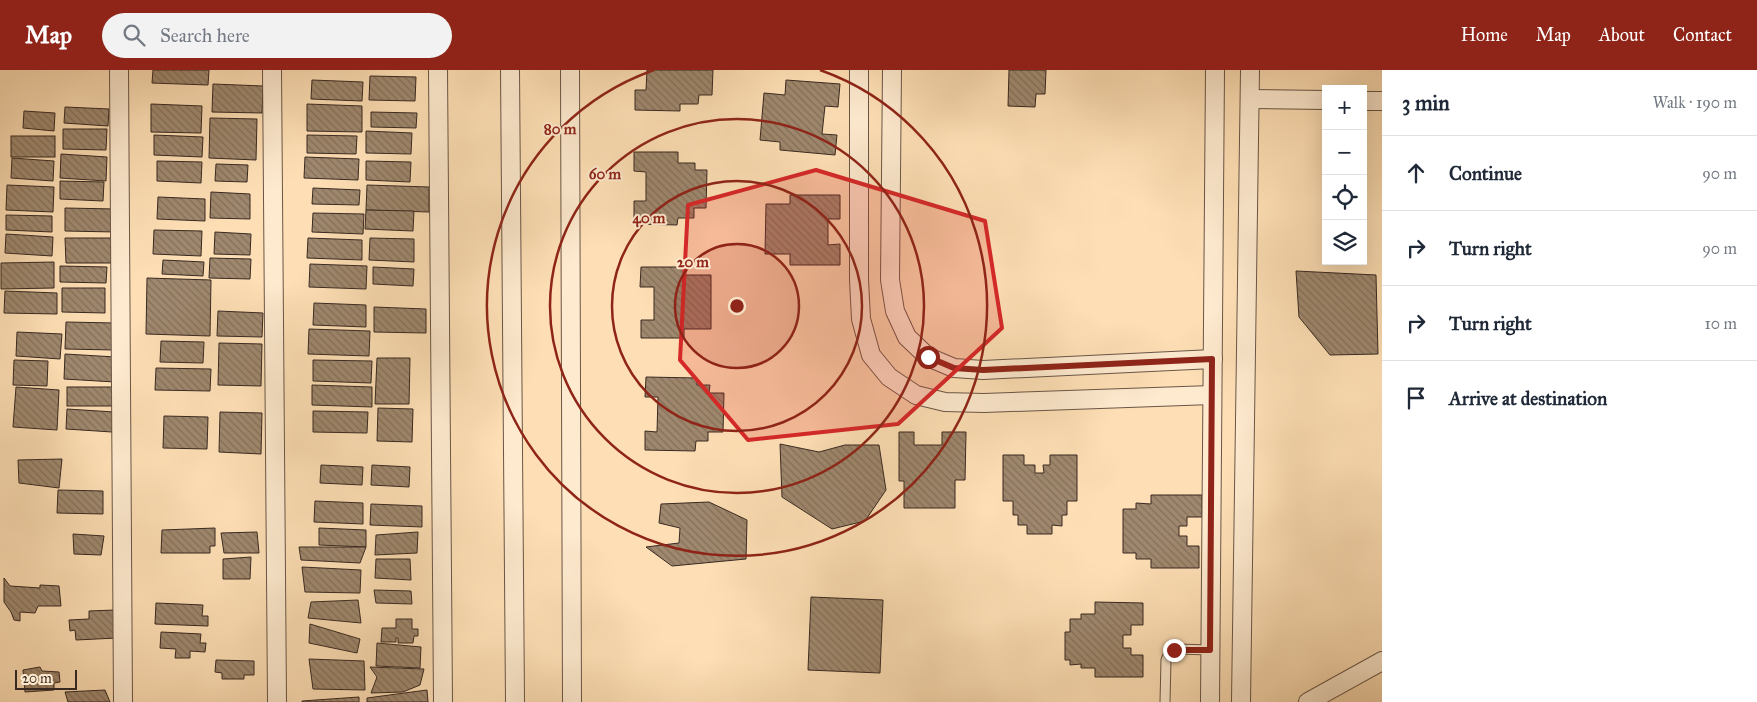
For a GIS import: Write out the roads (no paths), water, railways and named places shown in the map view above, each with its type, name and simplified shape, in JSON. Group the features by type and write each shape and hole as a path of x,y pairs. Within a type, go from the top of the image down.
{"street":[{"path":"119,70 123,702"},
{"path":"272,70 276,702"},
{"path":"438,70 444,702"},
{"path":"510,70 515,702"},
{"path":"570,70 572,702"},
{"path":"860,70 859,280 861,319 871,355 888,377 916,395 945,402 984,403 1212,395"},
{"path":"892,70 890,280 895,311 907,337 928,357 954,368 983,370 1212,359"},
{"path":"1210,702 1215,70"},
{"path":"1241,702 1250,70"},
{"path":"1250,99 1322,100"},
{"path":"1367,101 1382,101"},
{"path":"1308,702 1382,660"}],"lane":[{"path":"1165,702 1166,660 1168,653 1178,649 1210,650"}]}
